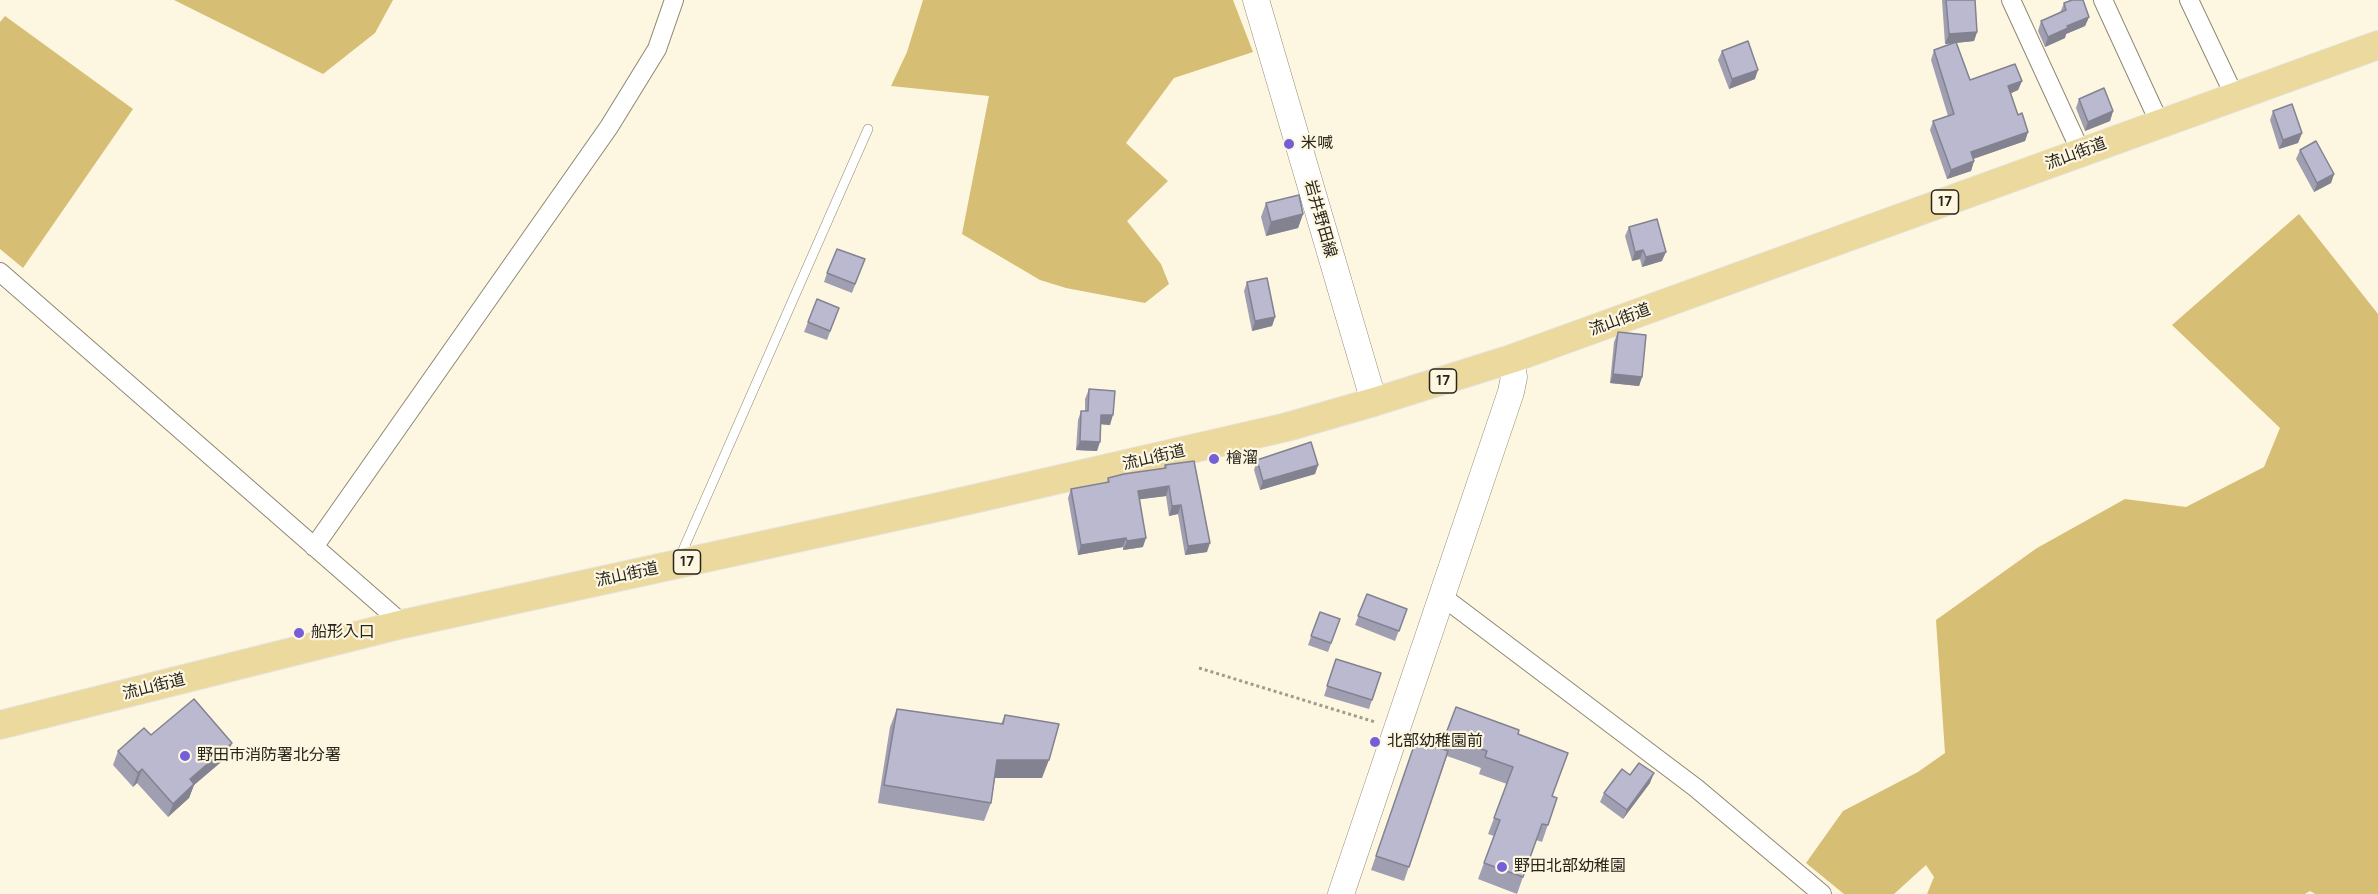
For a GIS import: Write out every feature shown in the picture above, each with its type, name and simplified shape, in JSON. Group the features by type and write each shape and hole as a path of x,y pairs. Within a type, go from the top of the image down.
{"main road":[{"name":"流山街道","path":"0,725 403,624 1287,427 1511,359 2378,45"}],"street":[{"path":"314,547 609,127 657,49 674,0"},
{"name":"岩井野田線","path":"1256,0 1374,402"},
{"path":"2011,0 2081,152"},
{"path":"2103,0 2160,124"},
{"path":"2189,0 2235,97"},
{"path":"0,272 403,624"},
{"path":"1341,894 1511,392 1514,377 1511,359"},
{"path":"1443,597 1696,788 1822,894"}],"lane":[{"path":"677,564 868,129"}],"path":[{"path":"1199,668 1397,729"}],"shaded area":[{"path":"174,0 393,0 375,33 323,74"},
{"path":"923,0 1233,0 1253,52 1174,78 1126,143 1168,181 1127,221 1161,264 1169,284 1145,303 1066,288 1040,280 962,234 989,96 891,86 907,52"},
{"path":"5,16 133,109 23,268 0,249 0,22"},
{"path":"2299,214 2378,314 2378,894 2315,894 2310,891 2305,894 1927,894 1934,877 1926,865 1894,894 1844,894 1806,863 1843,811 1918,772 1945,753 1936,620 2037,548 2125,499 2186,507 2264,467 2280,428 2172,325"}],"building":[{"path":"1946,0 1975,0 1977,32 1949,34"},
{"path":"2083,0 2089,17 2048,37 2041,21 2066,10 2064,3"},
{"path":"1748,41 1758,70 1732,79 1722,51"},
{"path":"1956,42 1970,80 2015,64 2022,81 2008,86 2018,115 2022,113 2028,132 1971,152 1974,161 1951,170 1933,121 1954,114 1934,50"},
{"path":"2104,88 2113,111 2088,122 2079,99"},
{"path":"2292,104 2302,133 2283,140 2273,111"},
{"path":"2316,141 2334,174 2317,183 2300,150"},
{"path":"1299,195 1303,214 1271,222 1266,203"},
{"path":"1657,219 1666,252 1646,257 1643,250 1635,252 1629,227"},
{"path":"837,249 865,259 855,284 827,273"},
{"path":"1267,278 1275,317 1255,321 1247,282"},
{"path":"817,299 839,308 830,331 808,322"},
{"path":"1618,332 1646,335 1642,377 1613,374"},
{"path":"1089,389 1115,391 1113,415 1101,415 1100,442 1080,441 1081,411 1088,411"},
{"path":"1311,442 1318,465 1263,481 1257,460"},
{"path":"1194,461 1210,543 1188,546 1181,505 1172,506 1169,486 1138,491 1146,538 1127,541 1126,538 1081,545 1071,489 1109,482 1108,478 1124,474"},
{"path":"1367,594 1407,609 1399,631 1358,616"},
{"path":"1320,612 1340,619 1331,643 1311,636"},
{"path":"1336,659 1381,673 1372,700 1327,686"},
{"path":"194,699 232,743 190,779 194,784 173,804 142,769 138,773 118,751 144,728 151,735"},
{"path":"1456,707 1519,730 1518,734 1568,753 1552,796 1557,798 1548,825 1542,824 1523,877 1484,863 1500,820 1494,818 1513,767 1485,757 1487,751 1445,736"},
{"path":"897,709 1003,724 1005,715 1059,724 1049,760 997,760 991,803 884,785"},
{"path":"1416,740 1448,751 1409,867 1376,856"},
{"path":"1639,763 1654,773 1627,810 1604,793 1622,769 1630,775"}],"place":[{"name":"米喊","path":"1289,144"},
{"name":"檜溜","path":"1214,459"},
{"name":"船形入口","path":"299,633"},
{"name":"北部幼稚園前","path":"1375,742"},
{"name":"野田市消防署北分署","path":"185,756"},
{"name":"野田北部幼稚園","path":"1502,867"}]}
